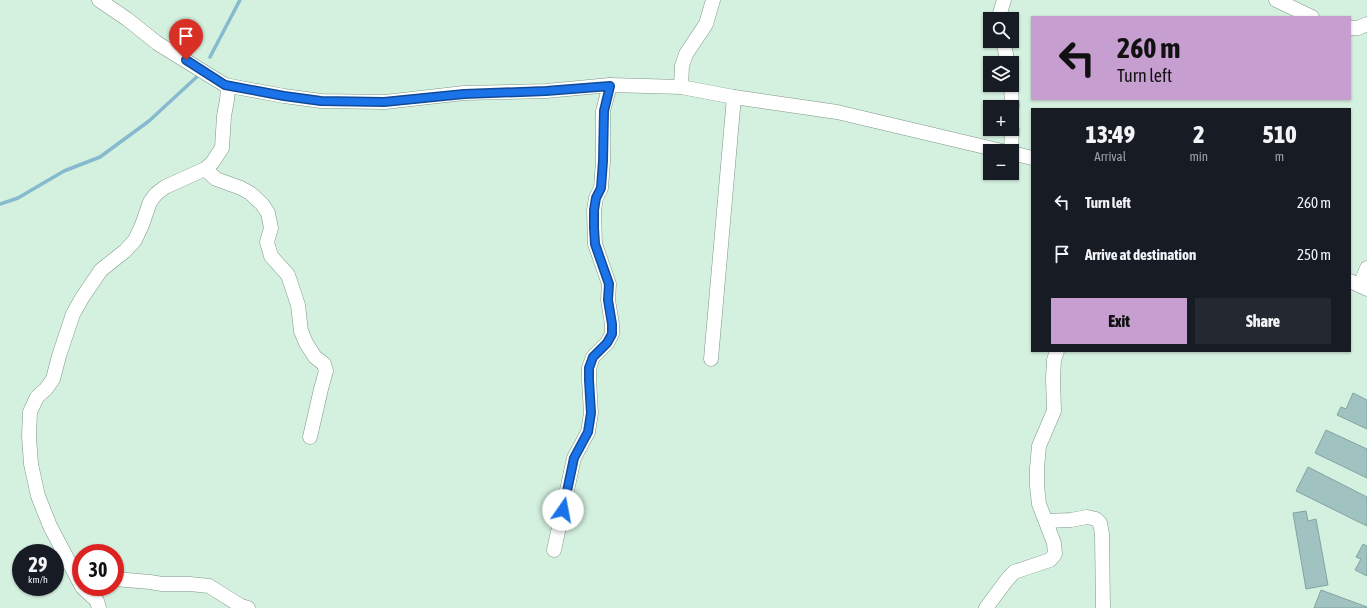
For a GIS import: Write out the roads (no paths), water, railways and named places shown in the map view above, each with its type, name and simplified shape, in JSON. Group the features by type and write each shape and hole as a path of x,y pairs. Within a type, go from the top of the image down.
{"street":[{"path":"99,0 127,19 157,43 225,85 284,96 321,101 384,102 464,94 546,91 610,86 680,87 734,97 837,112 983,147"},
{"path":"680,87 682,66 686,54 706,24 713,0"},
{"path":"1000,12 1004,0"},
{"path":"1276,0 1310,16"},
{"path":"1351,28 1358,28 1367,24"},
{"path":"72,566 50,526 38,496 31,464 30,412 37,397 46,389 53,379 58,356 73,314 82,298 101,270 125,251 135,240 150,202 156,194 165,187 205,169 212,163 222,148 228,88 225,85"},
{"path":"554,550 574,458 588,432 591,413 589,368 593,357 607,343 612,334 608,300 609,284 595,244 594,216 596,198 601,188 604,111 610,86"},
{"path":"711,360 734,97"},
{"path":"1019,154 1031,158"},
{"path":"205,169 216,179 250,193 262,204 268,213 271,228 267,242 271,256 288,275 298,304 302,331 306,343 315,357 324,364 326,371 310,437"},
{"path":"1359,285 1367,268"},
{"path":"986,608 1014,572 1050,560 1055,554 1054,543 1039,504 1037,468 1039,446 1054,411 1053,379 1054,360 1057,352"},
{"path":"1046,521 1071,520 1088,517 1096,519 1100,523 1102,534 1103,608"},
{"path":"124,580 162,584 209,586 241,606 248,608"},
{"path":"93,596 100,608"}],"waterway":[{"path":"210,57 240,0"},
{"path":"0,204 18,198 64,171 100,157 149,121 201,73"}]}
